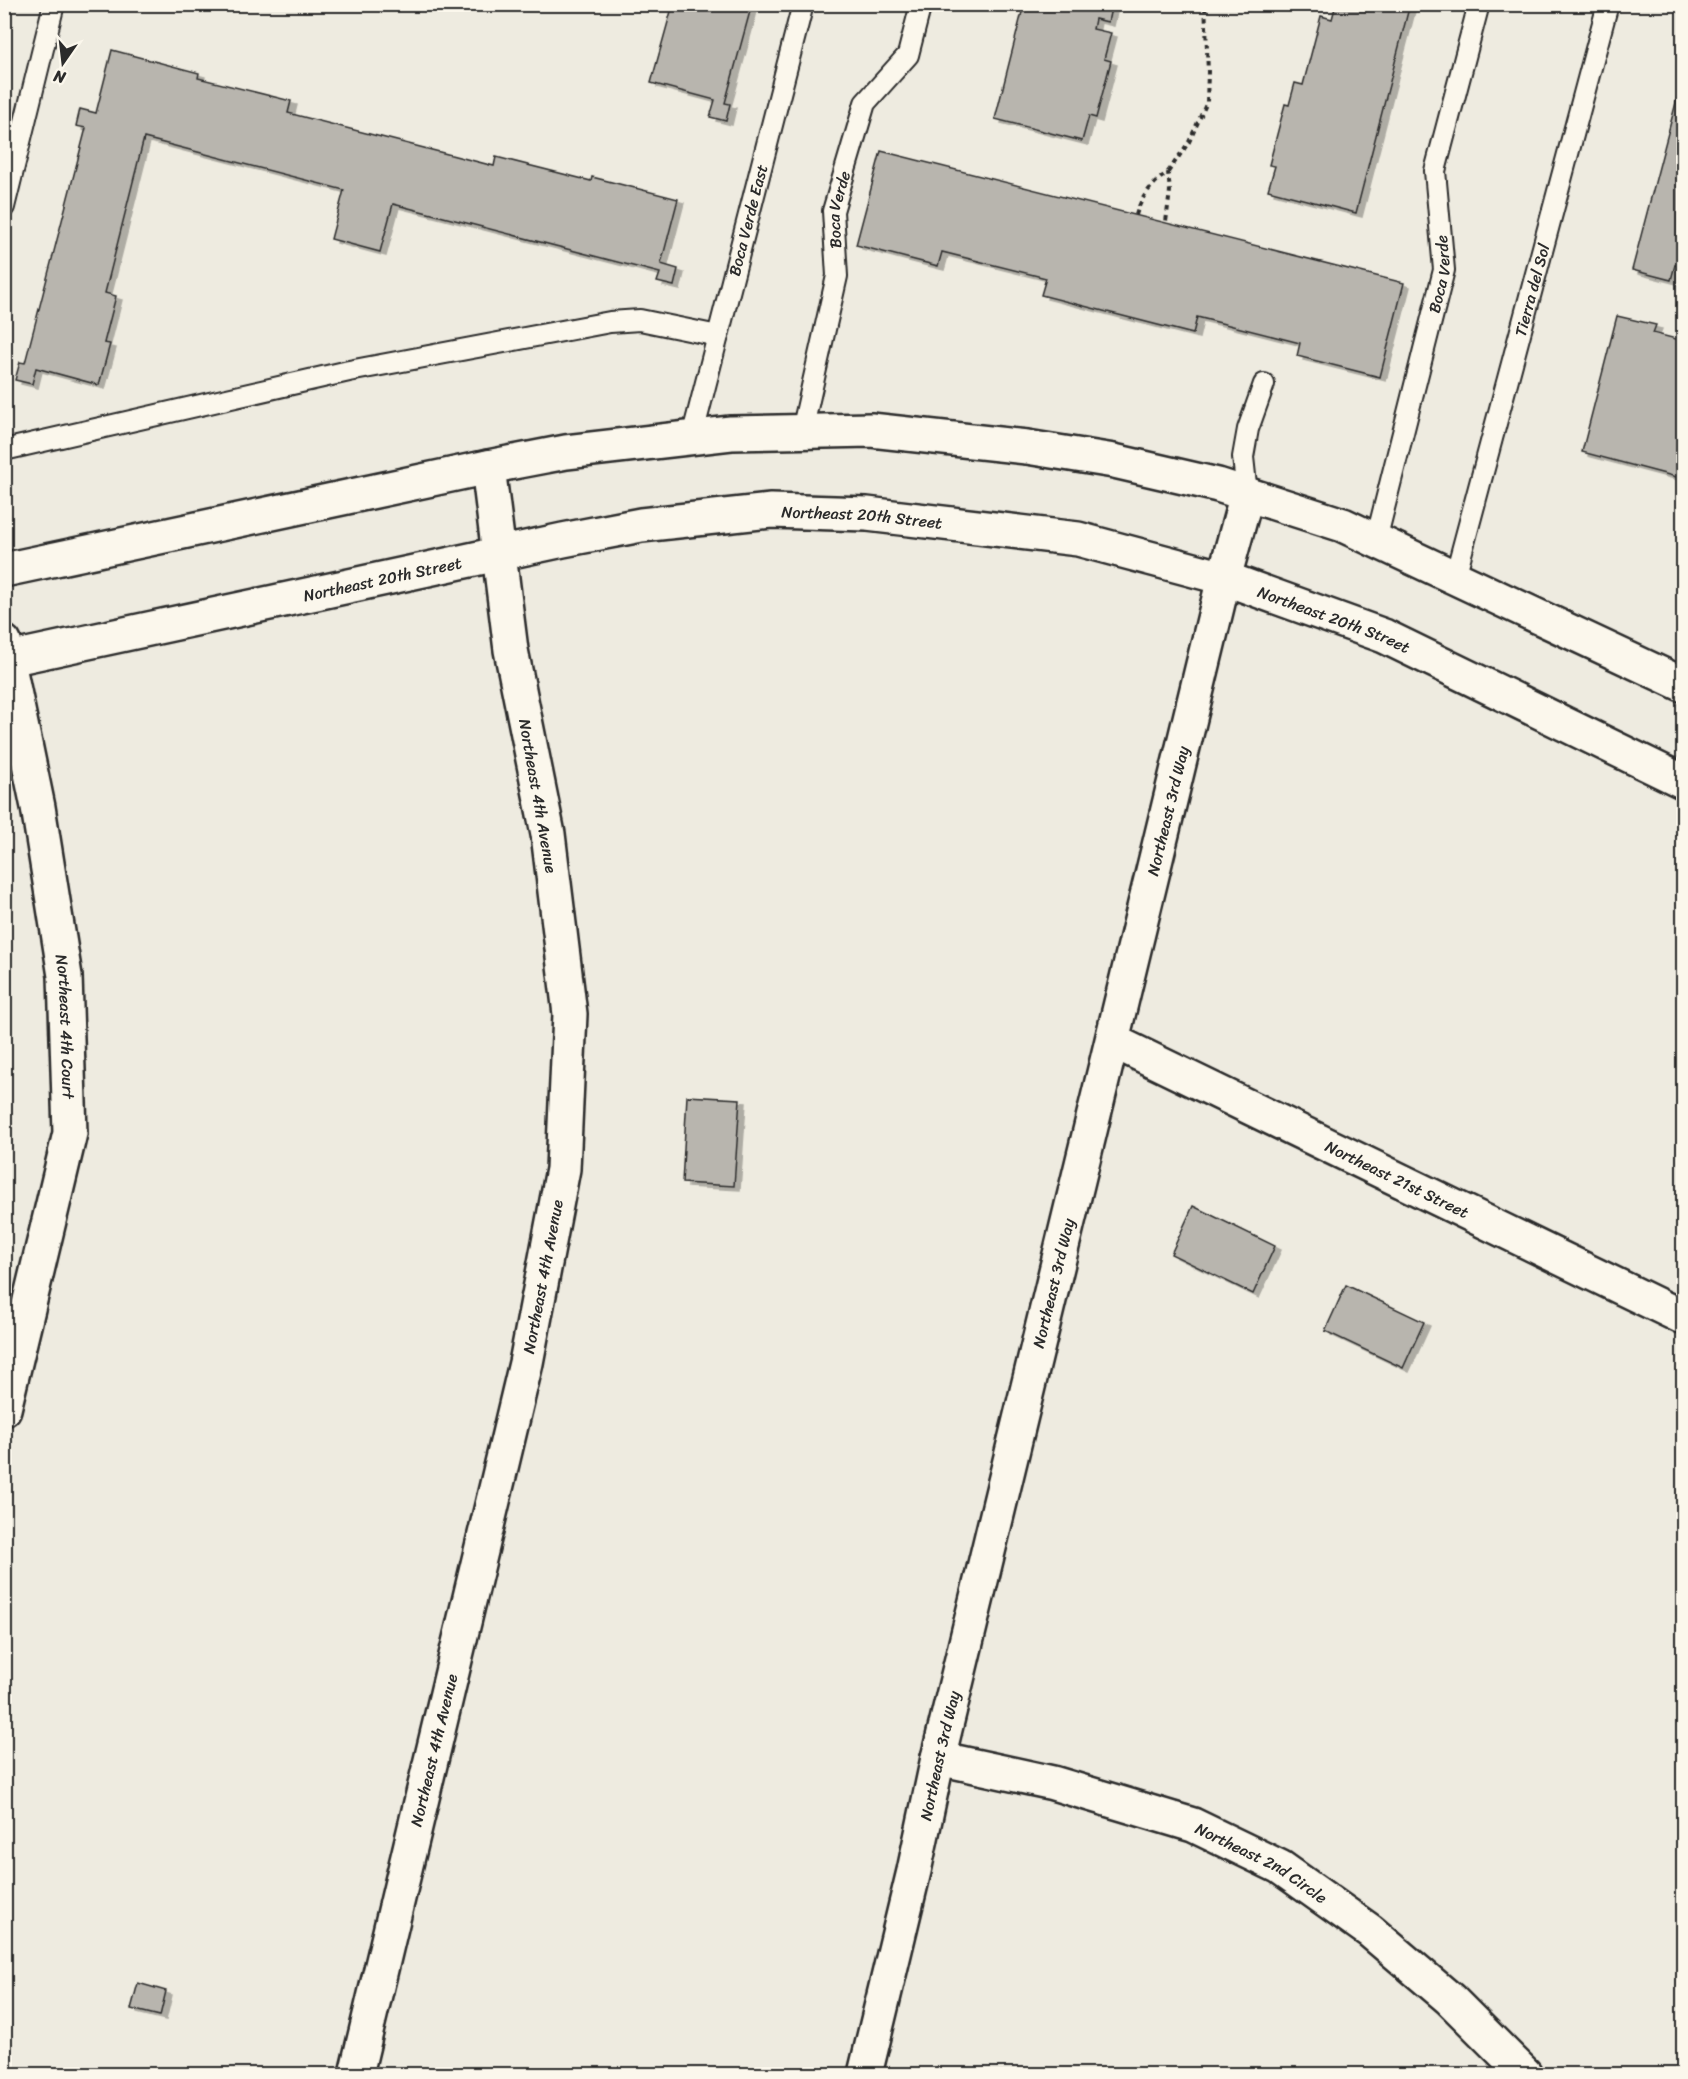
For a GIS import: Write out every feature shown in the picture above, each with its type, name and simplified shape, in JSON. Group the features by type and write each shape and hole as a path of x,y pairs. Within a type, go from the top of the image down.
{"street":[{"path":"4,570 566,452 731,432 871,430 1027,447 1114,461 1247,494 1343,525 1683,685"},
{"name":"Northeast 4th Avenue","path":"356,2074 526,1363 563,1169 570,1014 548,834 511,650 488,467"},
{"name":"Northeast 3rd Way","path":"866,2074 938,1758 1224,578 1247,494"},
{"name":"Northeast 20th Street","path":"6,653 641,525 771,511 855,513 1078,539 1224,578 1384,636 1683,782"},
{"name":"Northeast 4th Court","path":"4,1409 70,1133 65,976 38,807 6,653"},
{"name":"Northeast 21st Street","path":"1113,1041 1683,1318"},
{"name":"Northeast 2nd Circle","path":"938,1758 1053,1783 1193,1825 1280,1867 1370,1931 1442,1991 1525,2074"}],"lane":[{"path":"4,207 54,4"},
{"name":"Boca Verde East","path":"692,437 803,4"},
{"name":"Boca Verde","path":"802,431 837,276 833,211 866,103 908,55 921,4"},
{"name":"Boca Verde","path":"1376,540 1444,270 1436,171 1479,4"},
{"name":"Tierra del Sol","path":"1455,577 1608,4"},
{"path":"4,450 349,371 610,322 640,320 718,336"},
{"path":"1247,494 1243,457 1248,429 1263,384"}],"path":[{"path":"1136,215 1142,198 1154,183 1168,172 1190,142 1207,102 1205,4"},
{"path":"1166,222 1170,191 1168,172"}],"building":[{"path":"673,4 752,4 725,103 730,104 726,121 710,117 715,100 651,83"},
{"path":"1024,4 1112,4 1108,22 1095,19 1093,29 1111,33 1104,59 1111,61 1096,118 1089,116 1082,141 995,119"},
{"path":"1336,4 1410,4 1356,213 1268,190 1275,166 1269,165 1285,104 1289,105 1295,83 1303,85 1321,16 1332,19"},
{"path":"112,50 199,73 198,78 291,101 288,113 494,166 496,157 591,181 592,177 678,199 661,264 678,269 674,286 657,282 660,273 393,204 380,252 331,239 344,190 144,138 105,293 116,296 104,343 110,344 99,385 36,368 32,384 15,380 20,362 25,363 86,128 76,126 80,109 96,113"},
{"path":"1684,72 1684,267 1675,265 1671,280 1632,270"},
{"path":"881,151 1404,283 1380,377 1297,356 1300,343 1197,317 1193,334 1041,295 1046,278 942,252 938,266 856,245"},
{"path":"1617,316 1656,325 1653,333 1684,341 1684,479 1582,452"},
{"path":"687,1096 740,1099 734,1186 682,1183"},
{"path":"1193,1206 1275,1246 1253,1294 1171,1254"},
{"path":"1346,1285 1424,1322 1403,1368 1325,1331"},
{"path":"138,1983 166,1991 160,2016 131,2009"}]}
